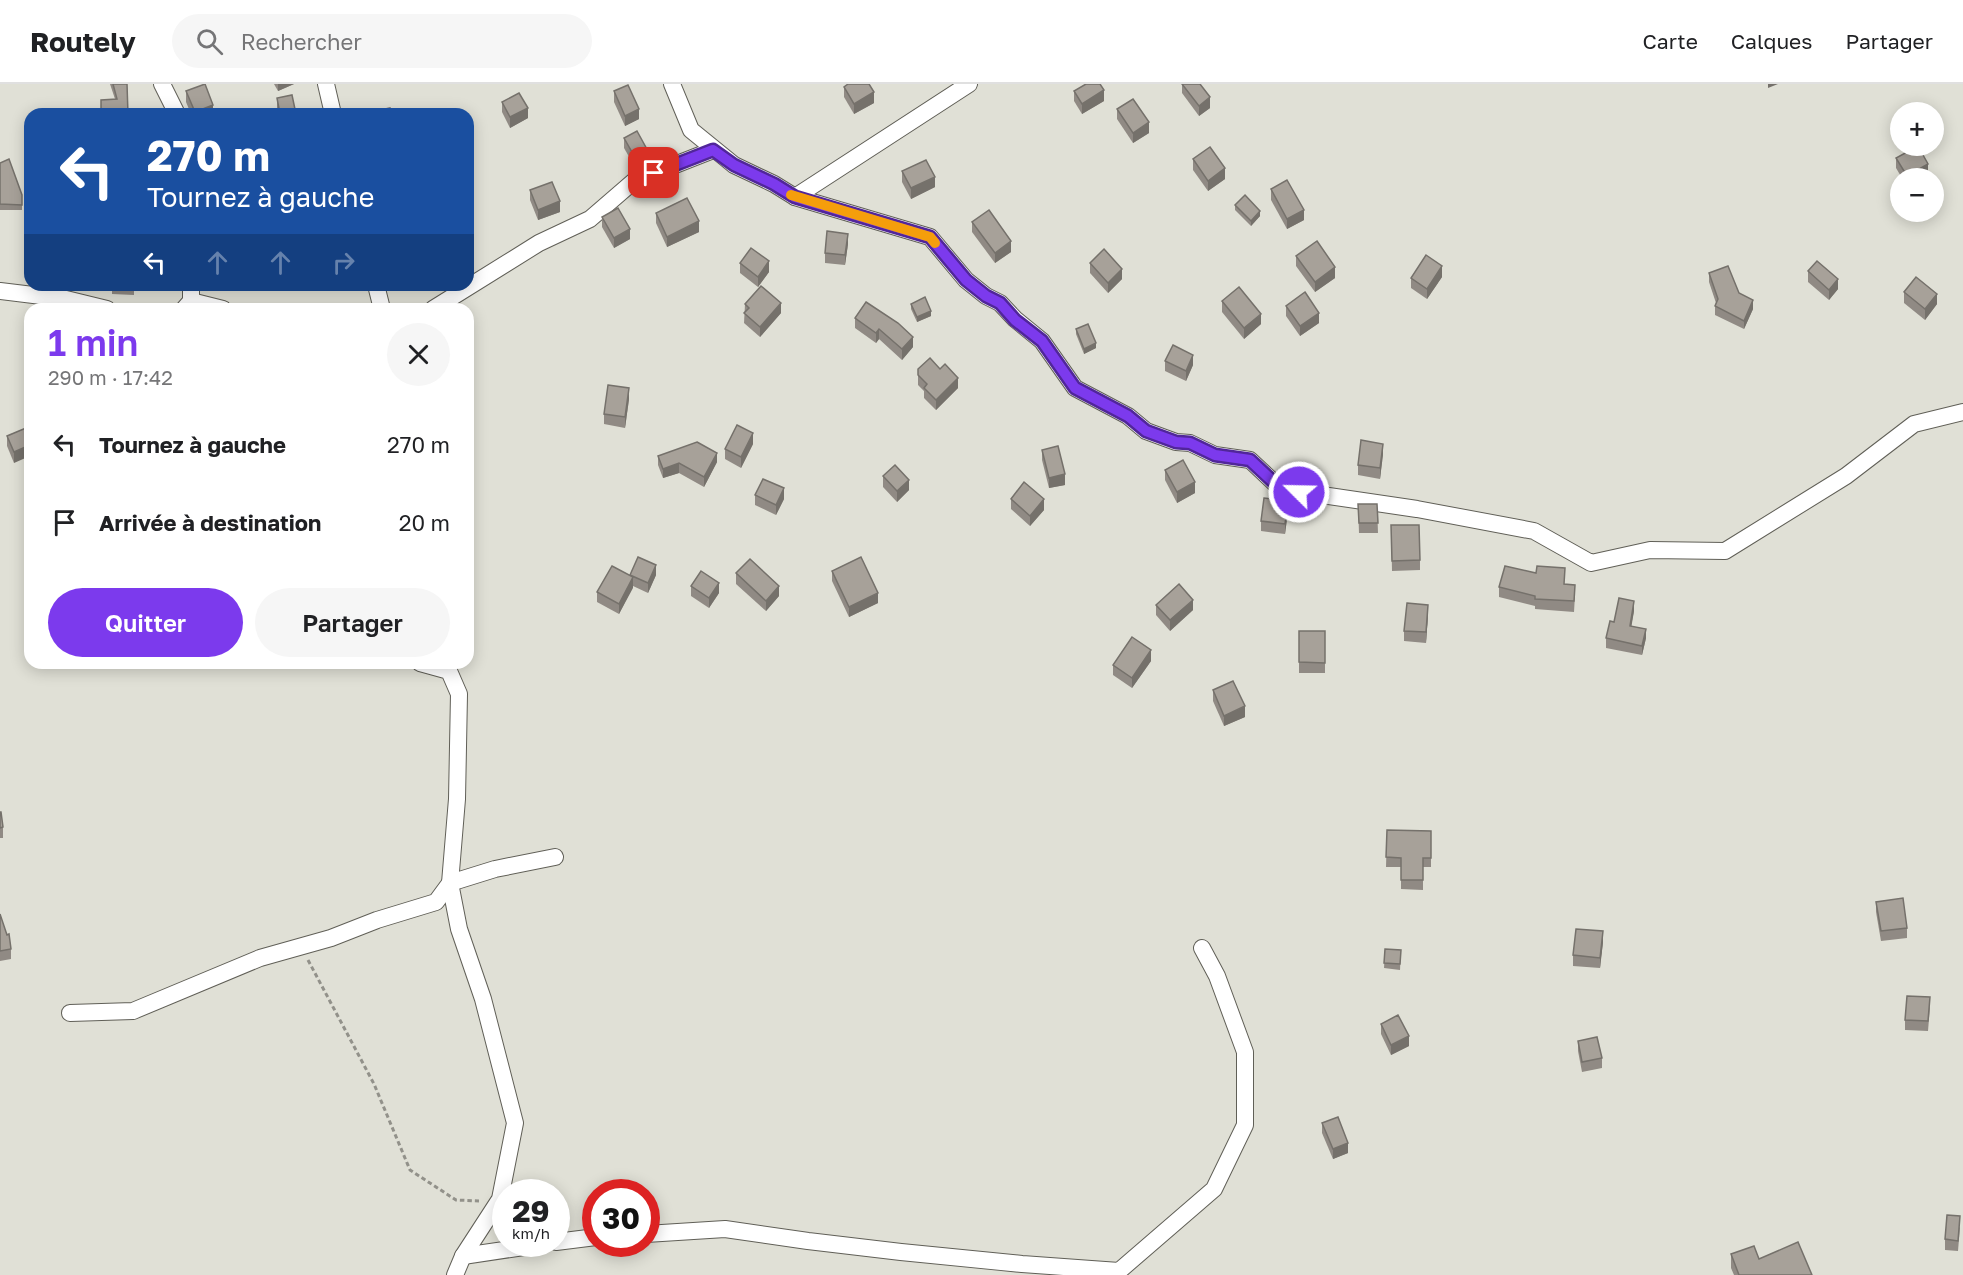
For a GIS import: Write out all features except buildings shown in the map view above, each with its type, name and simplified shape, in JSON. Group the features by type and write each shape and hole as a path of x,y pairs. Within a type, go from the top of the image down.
{"street":[{"path":"162,84 174,108"},
{"path":"326,84 332,108"},
{"path":"672,84 691,130 734,165 795,197 930,237 966,280 986,296 1000,303 1015,320 1042,341 1075,388 1128,416 1146,431 1176,442 1190,443 1215,455 1250,460 1281,489 1417,509 1534,531 1591,563 1650,549 1725,551 1846,476 1914,424 1963,412"},
{"path":"795,197 969,84"},
{"path":"474,283 539,243 590,219 634,181 713,150"},
{"path":"0,291 82,303"},
{"path":"443,303 462,291"},
{"path":"189,298 204,303"},
{"path":"442,669 449,671 459,694 457,799 450,883 459,929 483,999 515,1123 504,1179"},
{"path":"69,1013 133,1011 260,958 302,947 436,902 450,883 495,870 555,857"},
{"path":"660,1233 725,1229 934,1255 1119,1271 1214,1189 1245,1125 1245,1052 1217,976 1202,948"},
{"path":"455,1275 463,1256 492,1211"},
{"path":"463,1256 492,1252"}],"path":[{"path":"302,947 374,1084 410,1170 456,1200 492,1200"}],"slow traffic":[{"path":"791,195 930,237 935,243"}],"route":[{"path":"654,173 713,150 734,165 795,197 930,237 966,280 986,296 1000,303 1015,320 1042,341 1075,388 1128,416 1146,431 1176,442 1190,443 1215,455 1250,460 1281,489 1299,492"}]}
